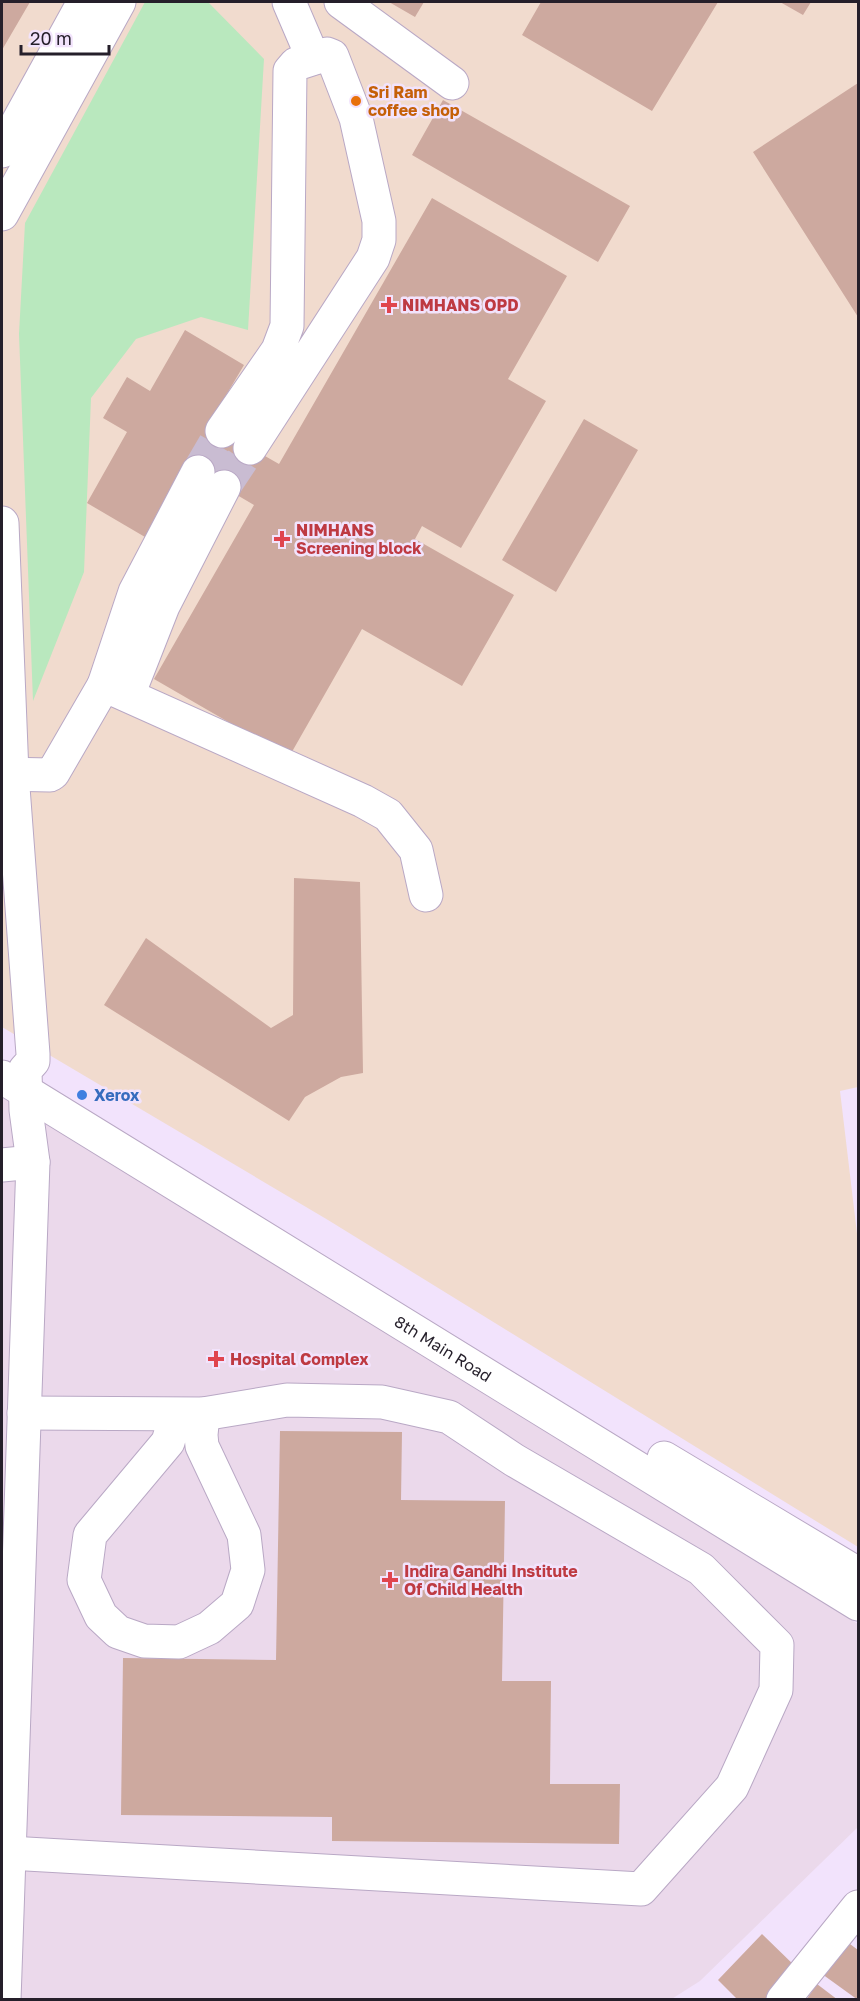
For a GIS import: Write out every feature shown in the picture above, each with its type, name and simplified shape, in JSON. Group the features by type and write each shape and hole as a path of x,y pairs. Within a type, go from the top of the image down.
{"street":[{"path":"2,151 84,2"},
{"path":"2,214 119,2"},
{"path":"289,2 313,58"},
{"path":"341,2 452,83"},
{"path":"222,431 278,351 287,326 290,71 296,64 327,54 332,56 356,118 379,221 379,240 373,258 250,448"},
{"path":"7,774 50,775 53,773 116,690 163,606 211,480"},
{"path":"2,523 7,774 33,1054 33,1061 16,1076"},
{"path":"116,690 353,796 388,814 416,850 426,895"},
{"path":"2,852 17,1061 16,1076 26,1110 17,1163 24,1413 12,1455 9,1853 4,1988"},
{"name":"8th Main Road","path":"16,1076 858,1574"},
{"name":"8th Main Road","path":"16,1076 858,1604"},
{"path":"9,1853 641,1889 732,1787 776,1690 777,1645 701,1569 514,1460 449,1417 382,1402 287,1400 190,1414 24,1413"},
{"path":"190,1414 201,1435 202,1446 244,1535 248,1570 237,1604 208,1628 179,1642 144,1641 118,1632 101,1616 84,1580 90,1535 190,1414"},
{"path":"783,2000 858,1907"}],"shaded area":[{"path":"2,2 858,2 858,1087 840,1091 858,1242 858,1547 328,1220 2,1027"},
{"name":"Hospital Complex","path":"2,1094 858,1624 858,1827 700,1981 670,2000 2,1999"}],"green space":[{"path":"145,2 208,2 264,59 248,330 201,317 136,339 91,398 84,572 33,701 19,334 25,223"}],"building":[{"path":"2,2 30,2 2,50"},
{"path":"389,2 424,2 415,17"},
{"path":"541,2 718,2 652,111 522,35"},
{"path":"780,2 811,2 803,15"},
{"path":"858,83 858,317 753,152"},
{"path":"443,100 630,206 598,262 412,155"},
{"path":"432,198 567,276 508,379 546,401 461,548 422,526 415,539 514,595 462,686 362,629 289,757 154,679 254,505 186,465 145,537 87,503 127,432 103,418 127,377 150,391 185,330 244,365 209,424 279,464"},
{"path":"584,419 638,450 556,592 502,560"},
{"path":"294,878 360,882 363,1073 341,1077 305,1097 289,1121 104,1005 146,938 271,1028 293,1015"},
{"name":"Indira Gandhi Institute Of Child Health","path":"280,1431 402,1432 401,1500 505,1501 502,1681 551,1681 550,1784 620,1784 619,1844 332,1841 332,1817 121,1815 123,1658 276,1660"},
{"path":"762,1934 798,1969 769,2000 738,2000 718,1980"},
{"path":"846,1941 858,1950 858,2000 822,1974"},
{"path":"817,1984 838,2000 806,2000"}],"tunnel":[{"path":"198,472 222,431"},
{"path":"224,487 250,448"}],"place":[{"name":"Sri Ram coffee shop","path":"356,101"},
{"name":"NIMHANS OPD","path":"389,305"},
{"name":"NIMHANS Screening block","path":"282,539"},
{"name":"Xerox","path":"82,1095"},
{"name":"Hospital Complex","path":"216,1359"},
{"name":"Indira Gandhi Institute Of Child Health","path":"390,1580"}]}
